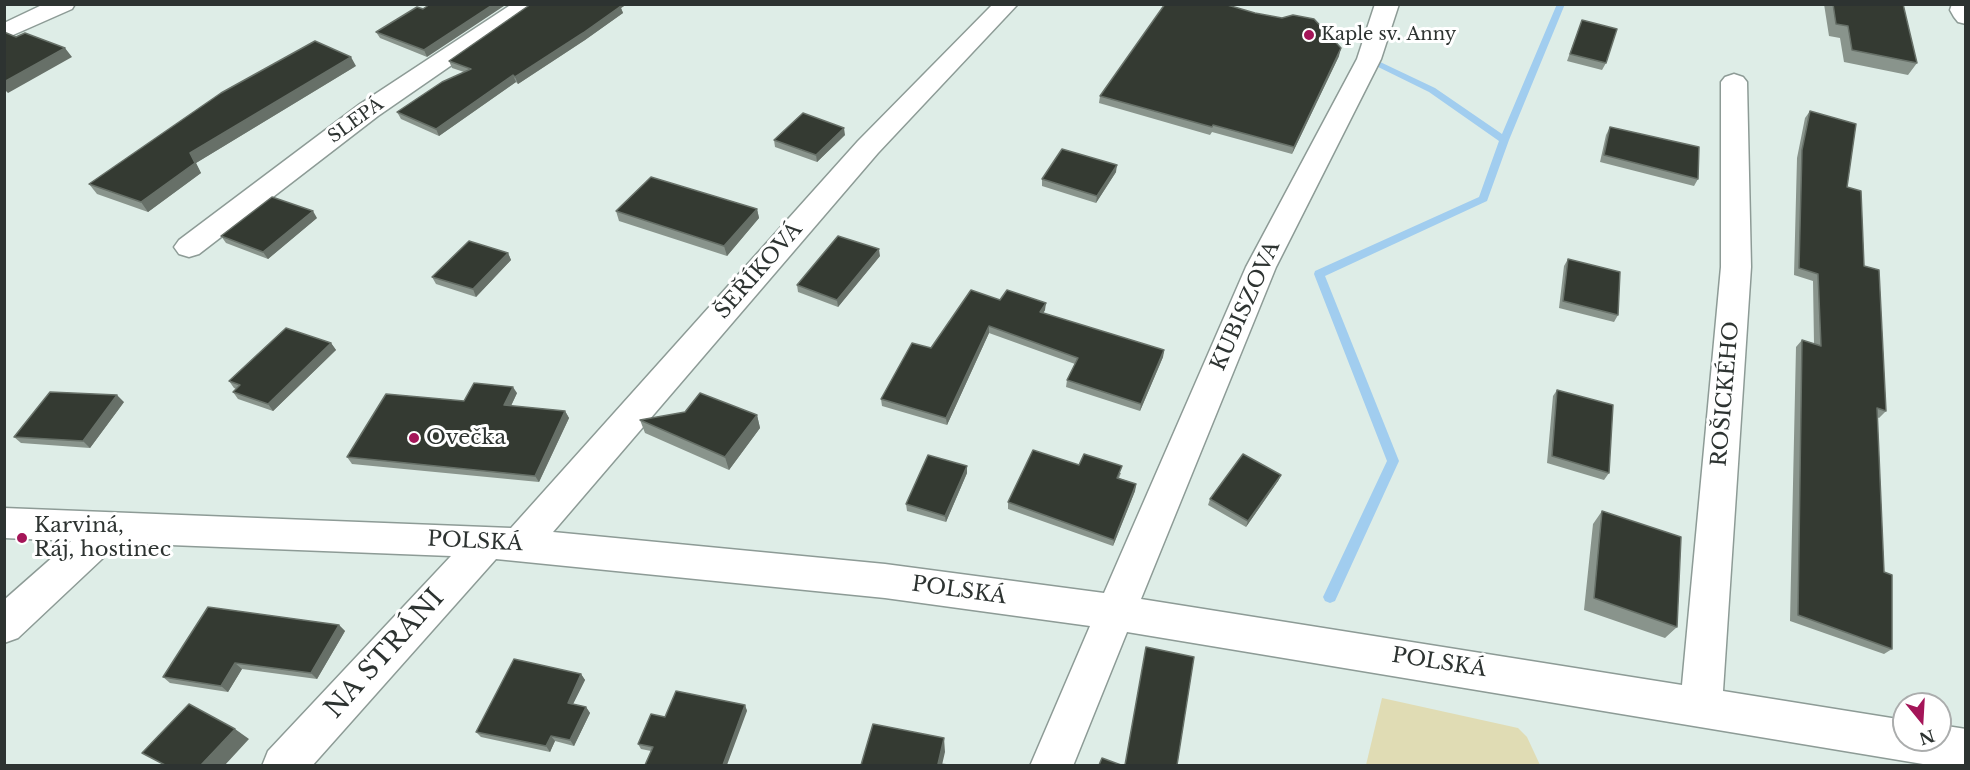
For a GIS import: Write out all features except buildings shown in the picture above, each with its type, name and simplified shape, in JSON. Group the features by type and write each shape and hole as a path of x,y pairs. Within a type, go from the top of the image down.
{"street":[{"path":"4,32 64,4"},
{"name":"SLEPÁ","path":"189,247 369,110 529,4"},
{"name":"ŠEŘÍKOVÁ","path":"504,543 868,147 1006,4"},
{"name":"KUBISZOVA","path":"1051,765 1261,267 1369,59 1387,4"},
{"path":"1964,4 1962,10 1965,17"},
{"name":"ROŠICKÉHO","path":"1701,706 1736,267 1734,82"},
{"name":"POLSKÁ","path":"4,523 504,543 862,579 1114,612 1892,738"},
{"path":"4,625 112,527"},
{"name":"NA STRÁNI","path":"283,765 504,543"}],"shaded area":[{"path":"1382,698 1518,728 1527,737 1540,765 1366,765"}],"waterway":[{"path":"1504,140 1561,4"},
{"path":"1373,62 1432,90 1504,140"},
{"path":"1330,597 1393,461 1319,274 1483,199 1504,140"}],"place":[{"name":"Kaple sv. Anny","path":"1309,35"},
{"name":"Ovečka","path":"414,438"},
{"name":"Karviná, Ráj, hostinec","path":"22,538"}]}
